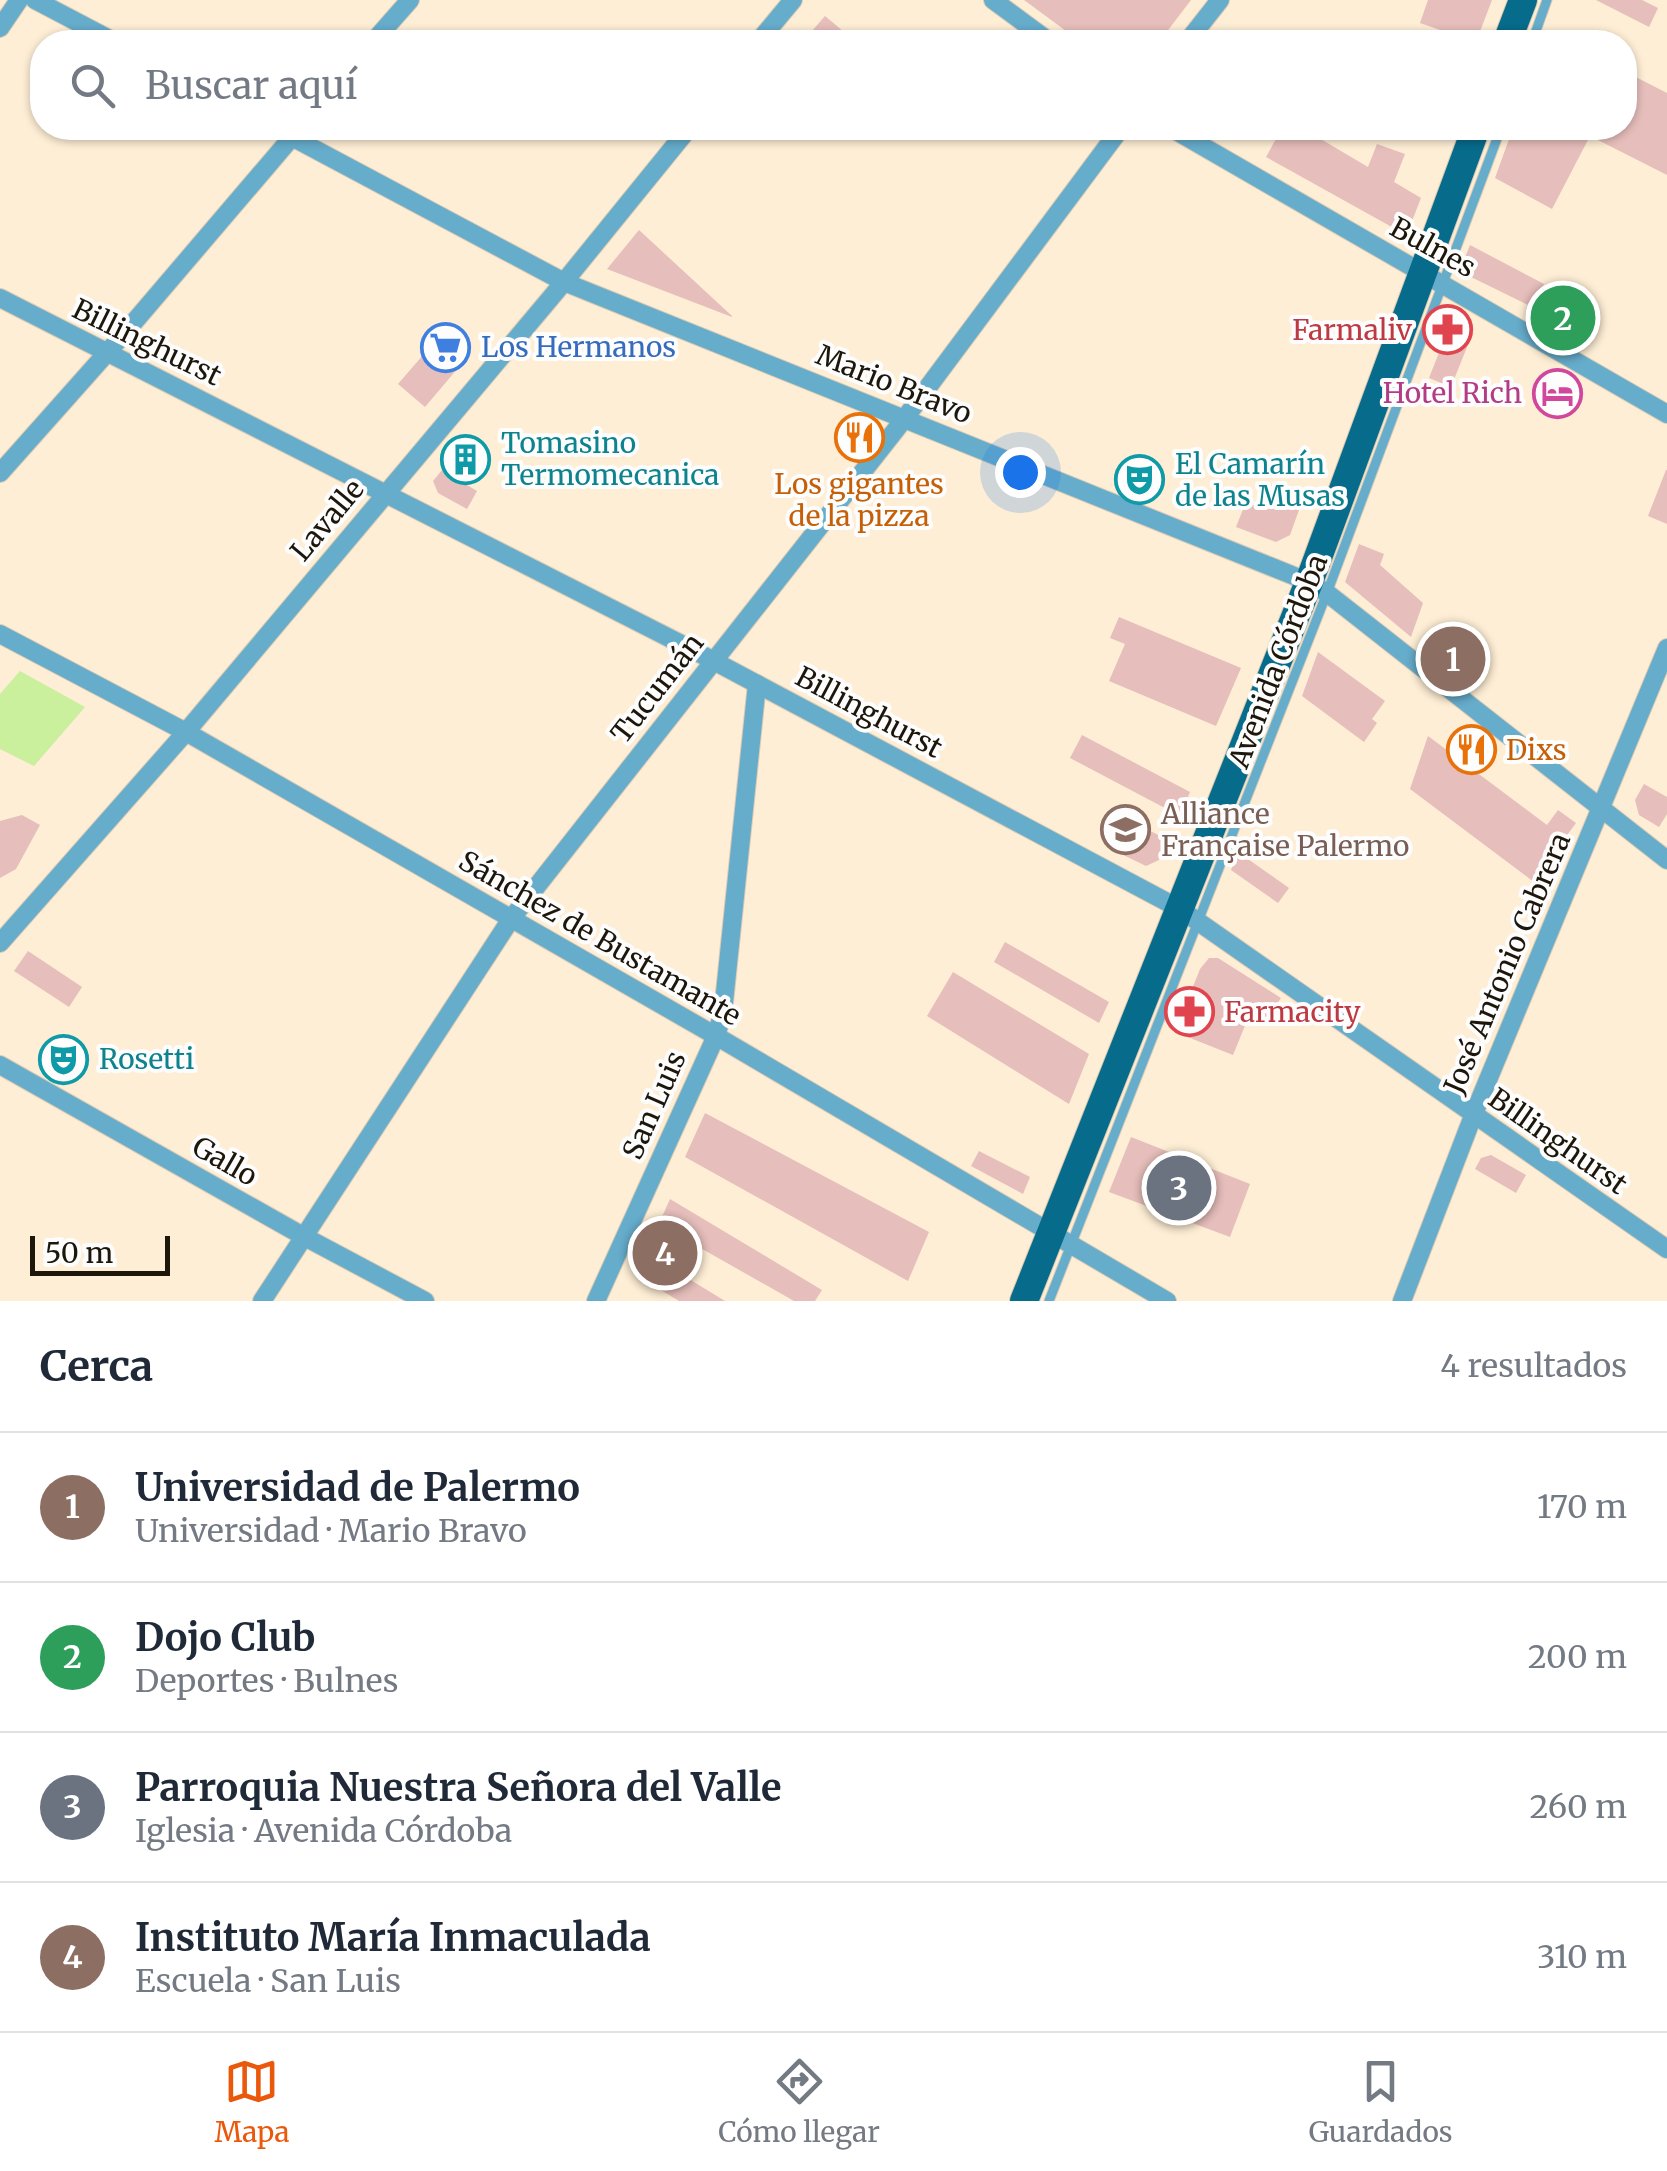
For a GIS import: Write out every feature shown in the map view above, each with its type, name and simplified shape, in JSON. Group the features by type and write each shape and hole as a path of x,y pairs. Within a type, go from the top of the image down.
{"main road":[{"path":"1512,30 1523,0"},
{"name":"Avenida Córdoba","path":"1024,1301 1062,1239 1318,588 1433,278 1473,140"}],"street":[{"path":"0,28 18,0"},
{"path":"34,0 92,30"},
{"path":"384,30 410,0"},
{"path":"768,30 792,0"},
{"path":"993,0 1034,30"},
{"path":"1196,30 1220,0"},
{"path":"0,473 108,352 281,140"},
{"name":"Mario Bravo","path":"307,140 564,282 1318,588 1667,860"},
{"name":"Lavalle","path":"0,943 186,732 679,140"},
{"name":"Tucumán","path":"262,1301 511,919 905,418 1112,140"},
{"name":"Bulnes","path":"1192,140 1667,414"},
{"name":"Billinghurst","path":"0,298 714,661 1190,915 1667,1249"},
{"name":"Sánchez de Bustamante","path":"0,634 186,732 1167,1301"},
{"name":"José Antonio Cabrera","path":"1402,1301 1473,1116 1667,648"},
{"name":"San Luis","path":"596,1301 716,1036 726,991 758,684"},
{"name":"Gallo","path":"0,1065 425,1301"}],"lane":[{"path":"1536,30 1547,0"},
{"name":"Avenida Córdoba","path":"1433,278 1495,140"},
{"name":"Avenida Córdoba","path":"1049,1301 1062,1239"}],"green space":[{"path":"20,671 85,707 34,766 0,749 0,694"}],"building":[{"path":"1024,0 1191,0 1168,30 1065,30"},
{"path":"1428,0 1492,0 1481,30 1440,30 1420,23"},
{"path":"1596,0 1642,0 1658,8 1649,27"},
{"path":"825,16 842,30 813,30"},
{"path":"1637,78 1667,93 1667,175 1598,140 1637,140"},
{"path":"1275,140 1322,140 1368,167 1377,144 1405,154 1394,182 1421,198 1412,221 1399,231 1266,157"},
{"path":"1509,140 1588,140 1552,209 1495,178"},
{"path":"639,230 732,316 732,317 607,269"},
{"path":"1470,245 1544,284 1532,307 1469,276 1464,260"},
{"path":"436,325 469,355 425,407 398,384 430,347 423,340"},
{"path":"1448,330 1471,337 1451,387 1429,378"},
{"path":"461,447 482,460 467,485 477,491 467,509 438,493 433,481"},
{"path":"1667,470 1667,524 1648,516"},
{"path":"1272,484 1304,496 1290,535 1276,542 1236,527 1246,502 1263,509"},
{"path":"1359,544 1384,554 1380,565 1423,603 1411,637 1345,582"},
{"path":"1119,617 1241,668 1216,726 1109,681 1125,644 1110,638"},
{"path":"1318,652 1385,701 1372,719 1377,723 1364,742 1302,696"},
{"path":"1082,735 1190,792 1180,816 1070,758"},
{"path":"1428,736 1547,825 1558,810 1576,823 1542,888 1410,789"},
{"path":"1644,784 1667,797 1667,814 1659,827 1639,815 1635,800"},
{"path":"22,815 40,825 16,869 0,878 0,821"},
{"path":"1127,820 1169,840 1159,860 1146,866 1113,850"},
{"path":"1238,852 1289,888 1278,903 1231,870"},
{"path":"1005,942 1109,1002 1099,1023 994,962"},
{"path":"28,951 82,987 69,1007 14,971"},
{"path":"1209,958 1218,958 1281,998 1266,1019 1251,1011 1233,1055 1175,1032 1200,969"},
{"path":"953,972 1089,1054 1069,1104 927,1016"},
{"path":"705,1113 929,1232 908,1281 685,1157"},
{"path":"1131,1137 1250,1184 1230,1237 1109,1192"},
{"path":"979,1151 1030,1177 1023,1194 971,1166"},
{"path":"1491,1155 1526,1175 1516,1193 1475,1169 1481,1158"},
{"path":"670,1199 822,1290 815,1301 794,1301 697,1246 684,1276 725,1301 679,1301 636,1275"}],"place":[{"name":"Dojo Club","path":"1563,318"},
{"name":"Farmaliv","path":"1447,330"},
{"name":"Los Hermanos","path":"446,347"},
{"name":"Hotel Rich","path":"1557,393"},
{"name":"Los gigantes de la pizza","path":"859,437"},
{"name":"Tomasino Termomecanica","path":"466,459"},
{"name":"El Camarín de las Musas","path":"1140,480"},
{"name":"Universidad de Palermo","path":"1453,659"},
{"name":"Dixs","path":"1471,750"},
{"name":"Alliance Française Palermo","path":"1126,830"},
{"name":"Farmacity","path":"1189,1012"},
{"name":"Rosetti","path":"64,1059"},
{"name":"Parroquia Nuestra Señora del Valle","path":"1179,1188"},
{"name":"Instituto María Inmaculada","path":"665,1253"}]}
